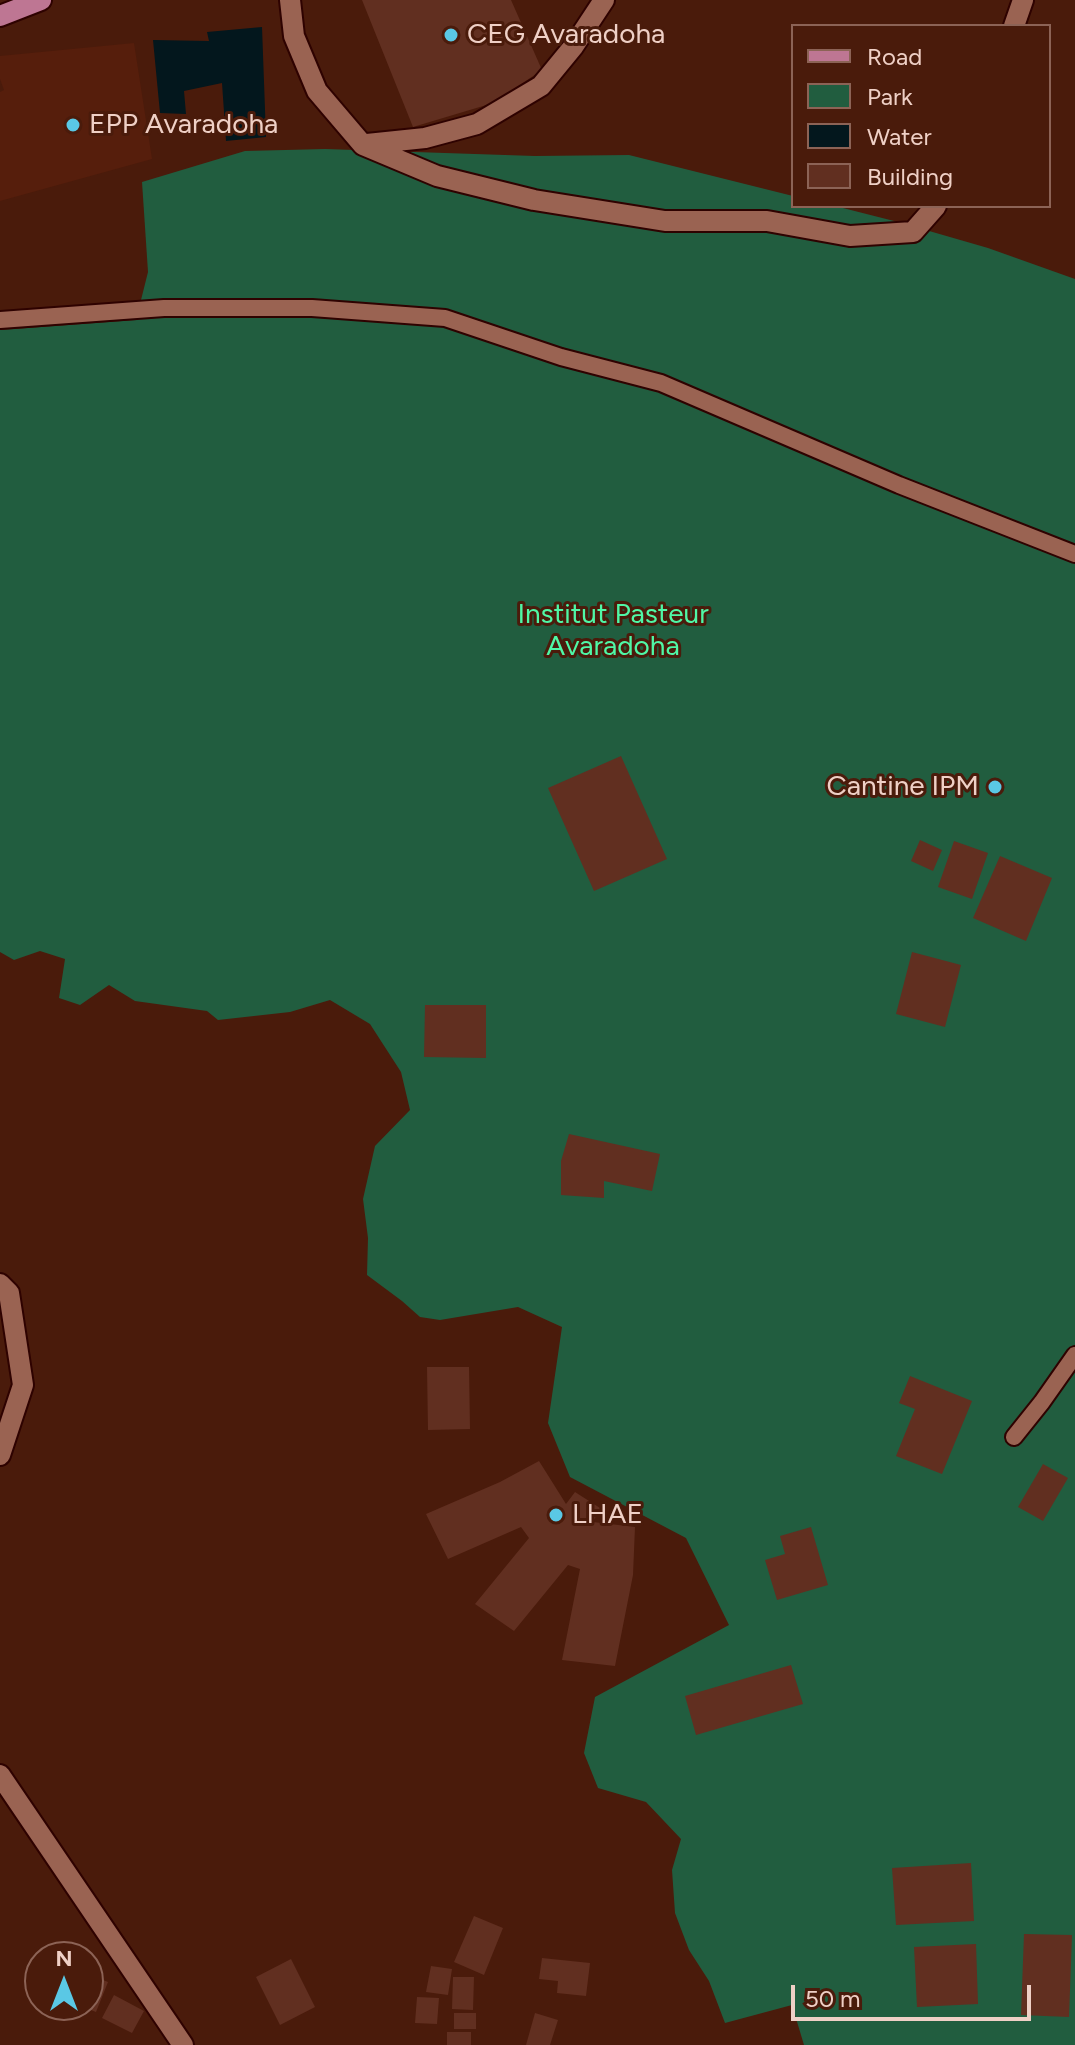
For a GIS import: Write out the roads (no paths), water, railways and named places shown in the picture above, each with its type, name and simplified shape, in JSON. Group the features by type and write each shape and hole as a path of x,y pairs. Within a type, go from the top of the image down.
{"main road":[{"path":"0,16 41,0"}],"street":[{"path":"290,0 294,36 317,91 363,145 437,176 534,200 665,221 767,221 850,236 913,232 934,208"},
{"path":"363,145 425,138 477,124 541,86 573,47 604,0"},
{"path":"1015,24 1023,0"},
{"path":"0,1284 9,1293 23,1385 0,1455"},
{"path":"0,1775 183,2045"}],"lane":[{"path":"0,320 164,308 312,308 445,318 561,357 661,383 899,485 1075,554"},
{"path":"1014,1437 1075,1355"}],"water":[{"path":"262,27 266,137 226,141 222,83 184,91 186,114 160,113 153,40 209,41 207,32"}],"place":[{"name":"CEG Avaradoha","path":"451,35"},
{"name":"EPP Avaradoha","path":"73,125"},
{"name":"Cantine IPM","path":"995,787"},
{"name":"LHAE","path":"556,1515"}],"park label":[{"name":"Institut Pasteur Avaradoha","path":"613,631"}]}
